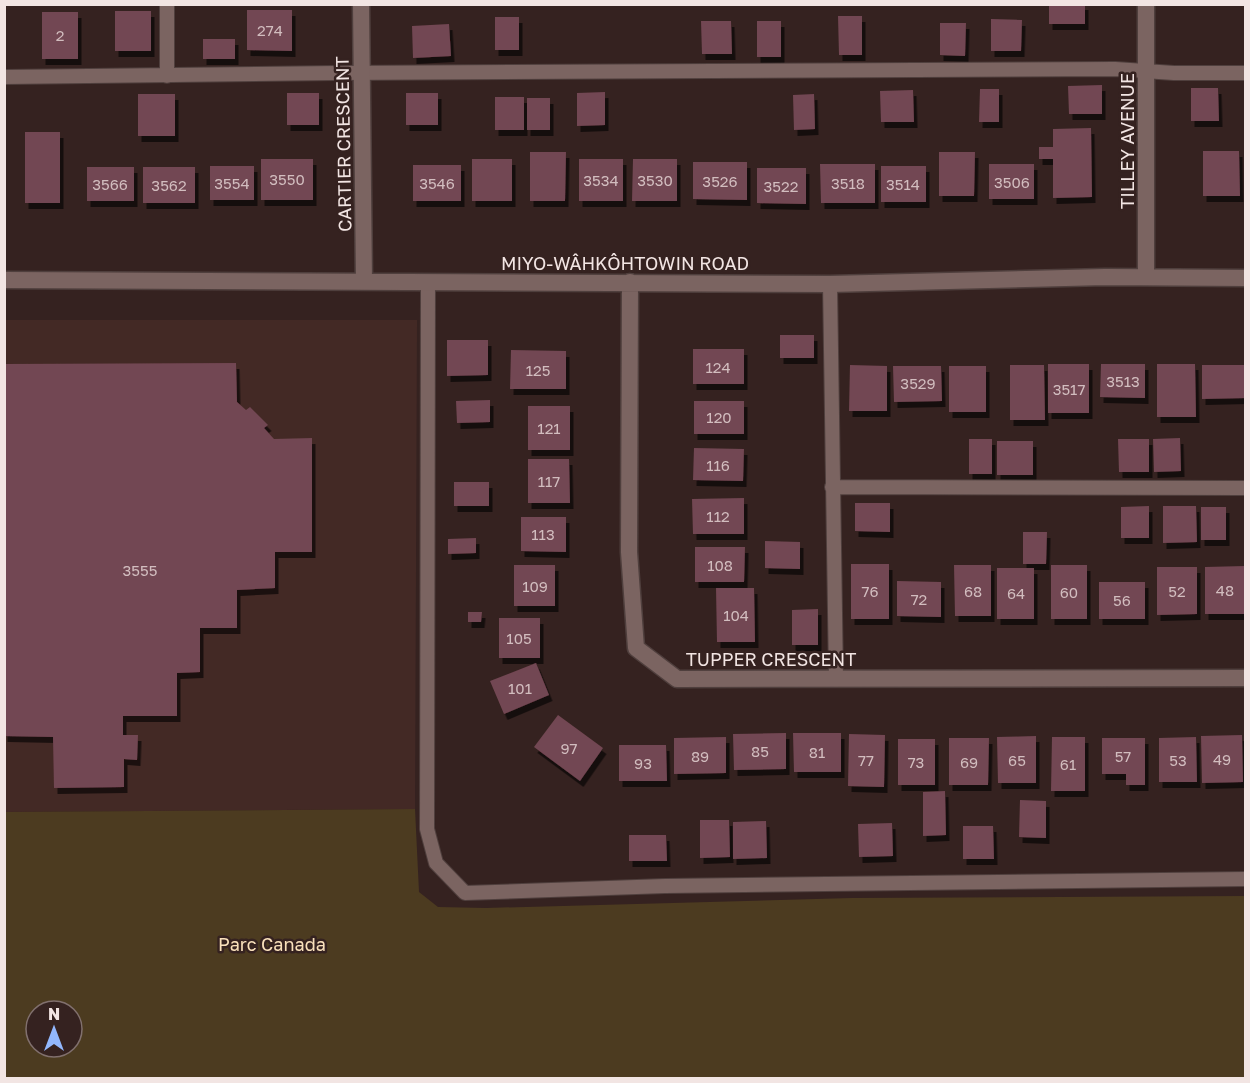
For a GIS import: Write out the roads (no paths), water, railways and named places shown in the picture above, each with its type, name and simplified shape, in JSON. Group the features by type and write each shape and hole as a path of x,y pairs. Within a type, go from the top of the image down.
{"street":[{"name":"CARTIER CRESCENT","path":"361,4 364,282"},
{"name":"TILLEY AVENUE","path":"1146,4 1146,277"},
{"name":"MIYO-WÂHKÔHTOWIN ROAD","path":"4,280 830,284 1146,277 1245,278"},
{"name":"TUPPER CRESCENT","path":"630,282 629,552 636,648 677,679 1245,678"}],"lane":[{"path":"167,4 167,76"},
{"path":"4,76 1104,69 1174,73 1245,73"},
{"path":"428,283 427,829 436,862 465,893 665,886 1245,879"},
{"path":"830,284 836,678"},
{"path":"832,487 1245,488"}],"park label":[{"name":"Parc Canada","path":"272,944"}]}
